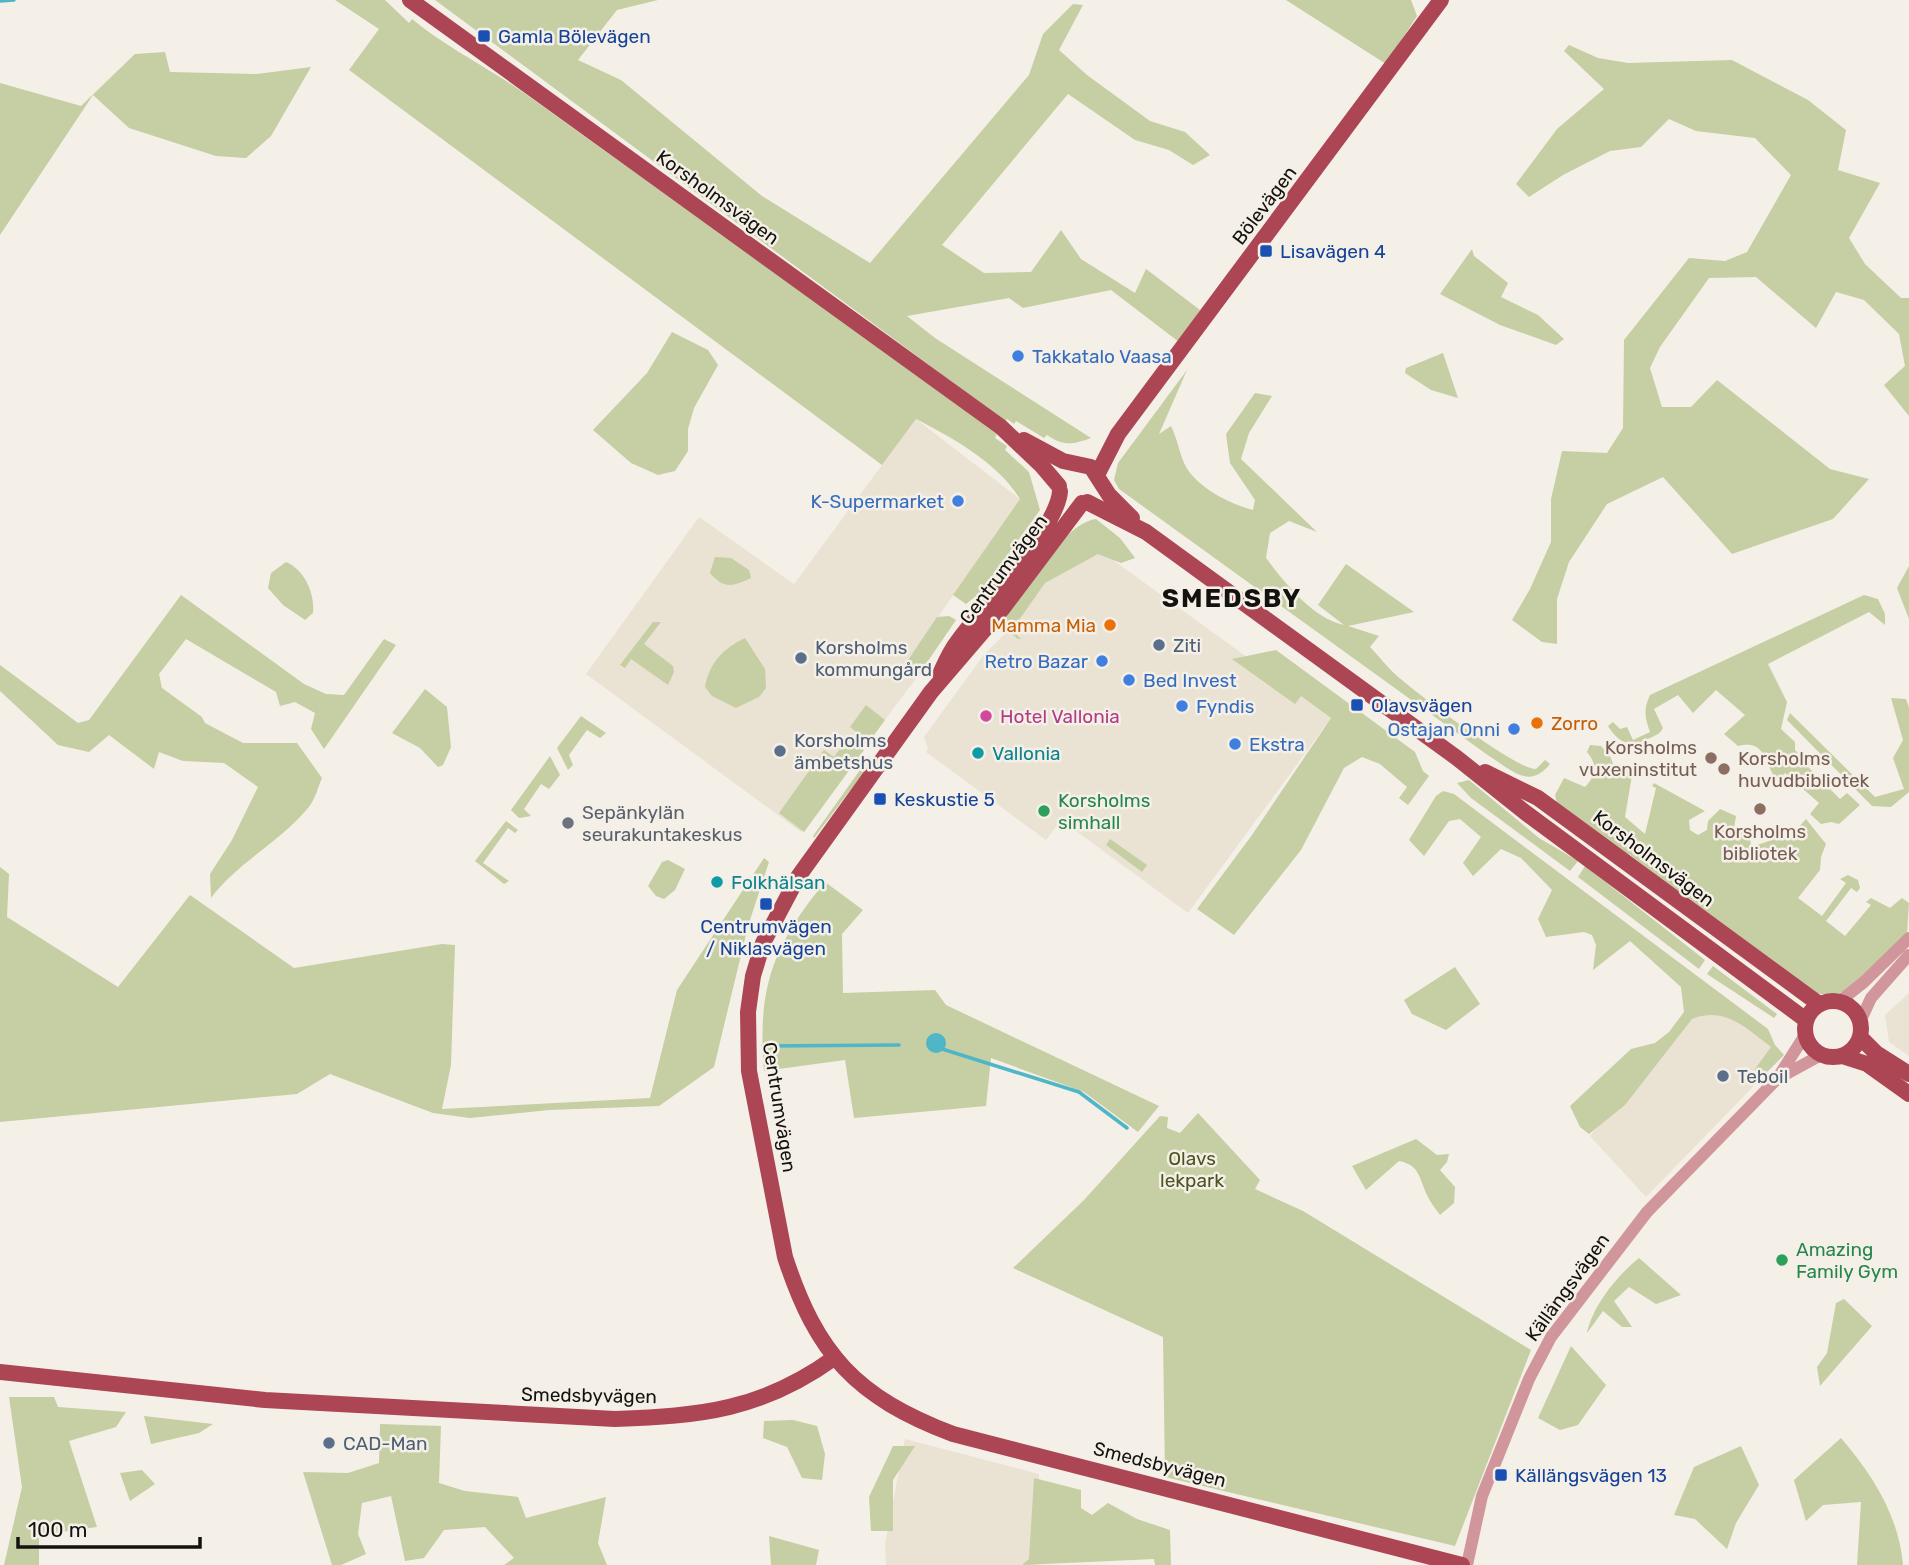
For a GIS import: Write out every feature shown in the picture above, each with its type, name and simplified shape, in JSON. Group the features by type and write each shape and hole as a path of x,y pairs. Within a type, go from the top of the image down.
{"main road":[{"name":"Korsholmsvägen","path":"410,0 1001,428 1042,466 1060,489"},
{"name":"Bölevägen","path":"1098,478 1118,434 1441,0"},
{"name":"Korsholmsvägen","path":"1001,428 1051,455 1078,463"},
{"name":"Bölevägen","path":"1078,463 1118,434"},
{"path":"1078,463 1091,467 1098,478 1095,495 1084,502 1067,499 1060,489 1063,471 1078,463"},
{"name":"Korsholmsvägen","path":"1098,478 1146,532"},
{"name":"Centrumvägen","path":"931,692 957,641 992,600 1055,512 1060,489"},
{"name":"Korsholmsvägen","path":"1084,502 1146,532 1457,758 1805,1027"},
{"name":"Centrumvägen","path":"834,1358 811,1323 785,1257 749,1070 748,1012 753,976 763,943 798,877 931,692 1003,608 1084,502"},
{"name":"Korsholmsvägen","path":"1457,758 1538,798 1819,1004"},
{"path":"1909,1074 1876,1052 1860,1030 1853,1009 1840,1001 1819,1004 1805,1027 1814,1050 1821,1055 1842,1056 1867,1064 1909,1094"},
{"path":"1842,1056 1856,1045 1860,1030"},
{"name":"Smedsbyvägen","path":"0,1372 265,1400 615,1419 666,1418 751,1404 800,1383 834,1358 888,1405 953,1433 1465,1565"}],"street":[{"path":"1840,1001 1864,982 1909,938"},
{"path":"1860,1030 1871,998 1909,955"},
{"name":"Källängsvägen","path":"1465,1565 1482,1496 1529,1379 1551,1337 1647,1212 1777,1079 1805,1027"},
{"name":"Källängsvägen","path":"1777,1079 1821,1055"}],"shaded area":[{"path":"916,419 1020,499 904,666 917,677 801,832 586,674 699,517 794,584"},
{"path":"1098,553 1113,560 1331,718 1188,913 1061,820 1046,840 926,752 928,748 924,737 983,656 1017,621 1045,583"},
{"path":"1709,991 1783,1056 1646,1197 1590,1136"},
{"path":"1909,993 1909,1056 1889,1042 1885,1015"},
{"path":"905,1439 1039,1474 1037,1565 886,1565 885,1544"}],"green space":[{"path":"335,0 385,0 409,23 412,19 527,95 997,434 995,438 1007,446 1005,450 1029,472 1040,510 981,592 966,604 953,595 1020,499 1000,474 959,443 916,419 882,465 349,70 379,29"},
{"path":"435,0 658,0 617,10 578,60 621,80 762,196 870,263 1029,75 1043,34 1073,4 1083,5 1059,50 1087,75 1150,121 1185,132 1210,155 1193,165 1169,150 1135,140 1068,94 942,245 984,273 1031,272 1061,230 1081,259 1135,293 1146,269 1200,310 1179,342 1111,290 1023,308 1009,298 907,316 935,338 1091,438 1068,443 1047,435 1044,438 1016,421 1014,424 1007,419 1005,421"},
{"path":"1286,0 1411,0 1417,16 1386,64"},
{"path":"1569,45 1598,58 1628,63 1732,60 1808,100 1846,130 1838,170 1880,183 1849,238 1865,264 1901,298 1909,298 1909,416 1884,385 1905,366 1899,334 1864,300 1836,292 1816,328 1756,277 1709,278 1660,347 1650,368 1662,407 1691,407 1717,380 1830,469 1869,479 1833,519 1732,554 1663,477 1607,504 1569,562 1557,599 1557,644 1542,642 1512,620 1530,589 1551,542 1551,499 1562,451 1607,453 1623,428 1624,340 1689,258 1725,261 1747,252 1791,175 1755,138 1696,131 1669,119 1641,147 1610,151 1563,175 1529,197 1516,184 1557,129 1604,89 1564,51"},
{"path":"165,52 170,72 257,74 311,67 271,136 246,158 216,156 129,128 93,95 0,235 0,83 81,106 135,54"},
{"path":"1472,249 1474,256 1508,283 1501,297 1538,315 1564,339 1556,345 1500,325 1440,294"},
{"path":"672,332 708,350 718,365 694,408 688,429 688,451 675,471 658,475 631,463 593,430 647,373"},
{"path":"1443,353 1458,398 1431,390 1405,373 1406,368"},
{"path":"1187,370 1159,434 1171,426 1184,463 1196,480 1224,499 1253,510 1255,500 1230,463 1226,434 1255,393 1272,396 1249,433 1241,459 1317,532 1289,521 1270,533 1266,558 1291,588 1321,615 1344,625 1318,605 1346,564 1414,612 1348,626 1379,636 1370,647 1396,675 1444,713 1509,758 1526,766 1536,769 1545,760 1550,764 1542,772 1528,777 1520,775 1489,756 1119,489 1114,480 1118,463"},
{"path":"1096,519 1120,538 1135,558 1121,563 1098,554 1045,583 1012,630 1021,639 1018,639 1005,628 1004,616 1058,544 1084,523"},
{"path":"715,557 731,558 749,570 751,578 733,585 720,582 710,573"},
{"path":"286,562 299,571 310,591 313,613 305,620 283,605 268,588 271,573"},
{"path":"1909,566 1909,619 1897,588"},
{"path":"181,595 304,684 326,694 344,695 384,639 396,645 324,749 311,729 315,713 295,702 280,706 276,692 186,639 159,674 162,688 202,717 205,723 243,743 297,743 322,778 310,805 297,820 234,874 211,898 210,874 232,840 258,787 224,763 183,761 159,752 154,769 109,735 89,752 58,745 0,691 0,665 78,723 89,720"},
{"path":"1864,595 1878,599 1885,614 1885,625 1869,612 1768,664 1787,702 1781,729 1795,742 1795,750 1801,756 1805,754 1813,761 1808,767 1840,799 1847,793 1860,805 1839,824 1821,824 1810,814 1819,803 1785,773 1778,781 1764,755 1755,746 1738,746 1724,734 1745,715 1716,690 1693,713 1678,695 1654,709 1663,728 1661,732 1637,743 1621,740 1608,726 1613,722 1620,729 1627,727 1633,740 1650,732 1646,705 1650,695"},
{"path":"949,616 956,620 917,677 904,666 937,617"},
{"path":"653,622 661,622 644,644 673,666 674,672 668,685 631,659 625,668 620,665"},
{"path":"745,638 765,669 766,688 759,697 736,708 712,696 705,687 710,671 719,657 730,646"},
{"path":"1276,650 1415,752 1423,771 1429,776 1408,805 1399,798 1407,787 1380,764 1362,757 1344,768 1301,850 1234,935 1197,909 1252,835 1331,718 1301,696 1295,704 1232,659"},
{"path":"425,689 447,707 451,747 443,765 438,767 420,748 392,733"},
{"path":"1891,698 1906,699 1909,707 1909,792 1891,807 1872,806 1787,720 1790,713 1875,797 1904,789 1893,758 1903,740"},
{"path":"866,705 885,720 869,742 850,727"},
{"path":"581,716 606,733 600,738 587,730 569,755 573,765 568,770 557,748"},
{"path":"848,738 864,750 804,832 779,813 824,750 834,757"},
{"path":"1590,745 1601,746 1610,756 1615,769 1623,769 1632,775 1625,817 1645,834 1656,788 1652,786 1654,783 1705,811 1689,820 1690,830 1698,835 1707,830 1708,821 1720,809 1736,816 1734,828 1749,830 1751,847 1790,834 1789,831 1798,828 1806,819 1826,844 1820,870 1798,898 1822,916 1846,883 1840,879 1848,875 1858,880 1860,888 1857,892 1851,888 1826,921 1845,936 1871,905 1866,902 1871,898 1890,908 1902,898 1909,903 1907,934 1849,989 1837,994 1813,994 1630,855 1615,848 1557,804 1555,795 1564,778 1585,787 1592,778 1595,770 1587,752"},
{"path":"550,756 560,775 549,789 541,784 524,809 531,816 519,818 511,810"},
{"path":"870,756 870,764 814,838 813,836"},
{"path":"1469,780 1539,838 1578,861 1570,871 1471,798 1457,783"},
{"path":"1443,791 1454,794 1768,1029 1775,1045 1784,1055 1764,1075 1760,1075 1755,1069 1771,1047 1744,1026 1725,1017 1715,1015 1692,1019 1625,1105 1589,1134 1580,1127 1570,1106 1631,1049 1655,1043 1669,1032 1684,1012 1681,987 1630,941 1593,970 1596,945 1592,935 1584,932 1546,937 1538,919 1552,890 1521,858 1501,849 1473,876 1463,863 1481,837 1460,819 1449,821 1424,856 1409,840 1436,796"},
{"path":"506,821 518,830 515,833 508,828 483,863 509,881 504,884 475,861"},
{"path":"1110,839 1147,865 1142,872 1106,845"},
{"path":"764,858 769,862 748,926 714,1067 659,1106 549,1110 470,1118 433,1113 330,1074 297,1094 0,1122 0,867 9,874 7,917 118,987 190,895 294,968 442,944 455,945 451,1065 442,1109 650,1098 677,990"},
{"path":"668,860 685,869 675,890 664,899 656,896 648,886 662,862"},
{"path":"1585,866 1705,960 1699,969 1578,877"},
{"path":"825,882 863,910 842,934 843,993 935,990 946,1005 1159,1106 1138,1132 1084,1092 991,1058 986,1106 854,1118 845,1060 764,1071 763,1015 772,969 793,926"},
{"path":"1713,966 1777,1014 1774,1018 1707,974"},
{"path":"1455,967 1480,1004 1446,1030 1412,1014 1404,1000"},
{"name":"Olavs lekpark","path":"1198,1113 1260,1180 1255,1189 1303,1211 1531,1350 1455,1546 1165,1477 1163,1337 1013,1268 1084,1200 1160,1116 1168,1117 1167,1128 1180,1133"},
{"path":"1416,1139 1437,1155 1449,1154 1447,1162 1440,1170 1455,1187 1454,1203 1440,1215 1428,1198 1418,1173 1406,1163 1399,1161 1366,1190 1352,1166"},
{"path":"1639,1258 1681,1295 1656,1304 1629,1287 1614,1301 1632,1327 1622,1327 1603,1311 1587,1333 1590,1322 1607,1292"},
{"path":"1844,1299 1872,1326 1820,1386 1817,1367 1827,1353 1836,1303"},
{"path":"1571,1346 1606,1385 1578,1425 1560,1430 1538,1418"},
{"path":"9,1397 54,1397 58,1407 126,1412 116,1427 69,1441 97,1527 39,1535 39,1565 4,1565 22,1487"},
{"path":"144,1416 213,1424 199,1433 151,1444"},
{"path":"793,1420 817,1426 825,1454 822,1480 802,1478 787,1447 763,1438 764,1421"},
{"path":"380,1424 441,1426 439,1483 465,1491 518,1497 526,1518 606,1497 598,1543 607,1565 504,1565 514,1558 485,1527 444,1530 424,1558 405,1561 391,1496 362,1503 358,1534 366,1554 341,1565 332,1565 303,1472 348,1473 379,1463"},
{"path":"1841,1438 1873,1481 1890,1513 1903,1565 1857,1565 1861,1502 1823,1505 1806,1521 1794,1480"},
{"path":"893,1446 915,1446 893,1480 893,1531 871,1531 869,1497"},
{"path":"1741,1446 1759,1485 1736,1523 1727,1549 1695,1519 1674,1515 1694,1467"},
{"path":"142,1470 155,1484 130,1501 120,1473"},
{"path":"1034,1478 1081,1490 1081,1508 1092,1515 1108,1503 1137,1519 1170,1530 1171,1565 1155,1565 1154,1559 1022,1565 1029,1559"},
{"path":"769,1536 819,1550 816,1565 771,1565"}],"water":[{"path":"936,1033 943,1036 946,1043 943,1050 936,1053 929,1050 926,1043 929,1036"}],"waterway":[{"path":"0,1 14,0"},
{"path":"763,1046 899,1045"},
{"path":"939,1048 1079,1092 1127,1128"}],"place":[{"name":"Gamla Bölevägen","path":"484,36"},
{"name":"Lisavägen 4","path":"1266,251"},
{"name":"Takkatalo Vaasa","path":"1018,356"},
{"name":"K-Supermarket","path":"958,501"},
{"name":"Mamma Mia","path":"1110,625"},
{"name":"Ziti","path":"1159,645"},
{"name":"Korsholms kommungård","path":"801,658"},
{"name":"Retro Bazar","path":"1102,661"},
{"name":"Bed Invest","path":"1129,680"},
{"name":"Olavsvägen","path":"1357,705"},
{"name":"Fyndis","path":"1182,706"},
{"name":"Hotel Vallonia","path":"986,716"},
{"name":"Zorro","path":"1537,723"},
{"name":"Ostajan Onni","path":"1514,729"},
{"name":"Ekstra","path":"1235,744"},
{"name":"Korsholms ämbetshus","path":"780,751"},
{"name":"Vallonia","path":"978,753"},
{"name":"Korsholms vuxeninstitut","path":"1711,758"},
{"name":"Korsholms huvudbibliotek","path":"1724,769"},
{"name":"Keskustie 5","path":"880,799"},
{"name":"Korsholms bibliotek","path":"1760,809"},
{"name":"Korsholms simhall","path":"1044,811"},
{"name":"Sepänkylän seurakuntakeskus","path":"568,823"},
{"name":"Folkhälsan","path":"717,882"},
{"name":"Centrumvägen / Niklasvägen","path":"766,904"},
{"name":"Teboil","path":"1723,1076"},
{"name":"Amazing Family Gym","path":"1782,1260"},
{"name":"CAD-Man","path":"329,1443"},
{"name":"Källängsvägen 13","path":"1501,1475"}],"district":[{"name":"SMEDSBY","path":"1232,598"}]}
